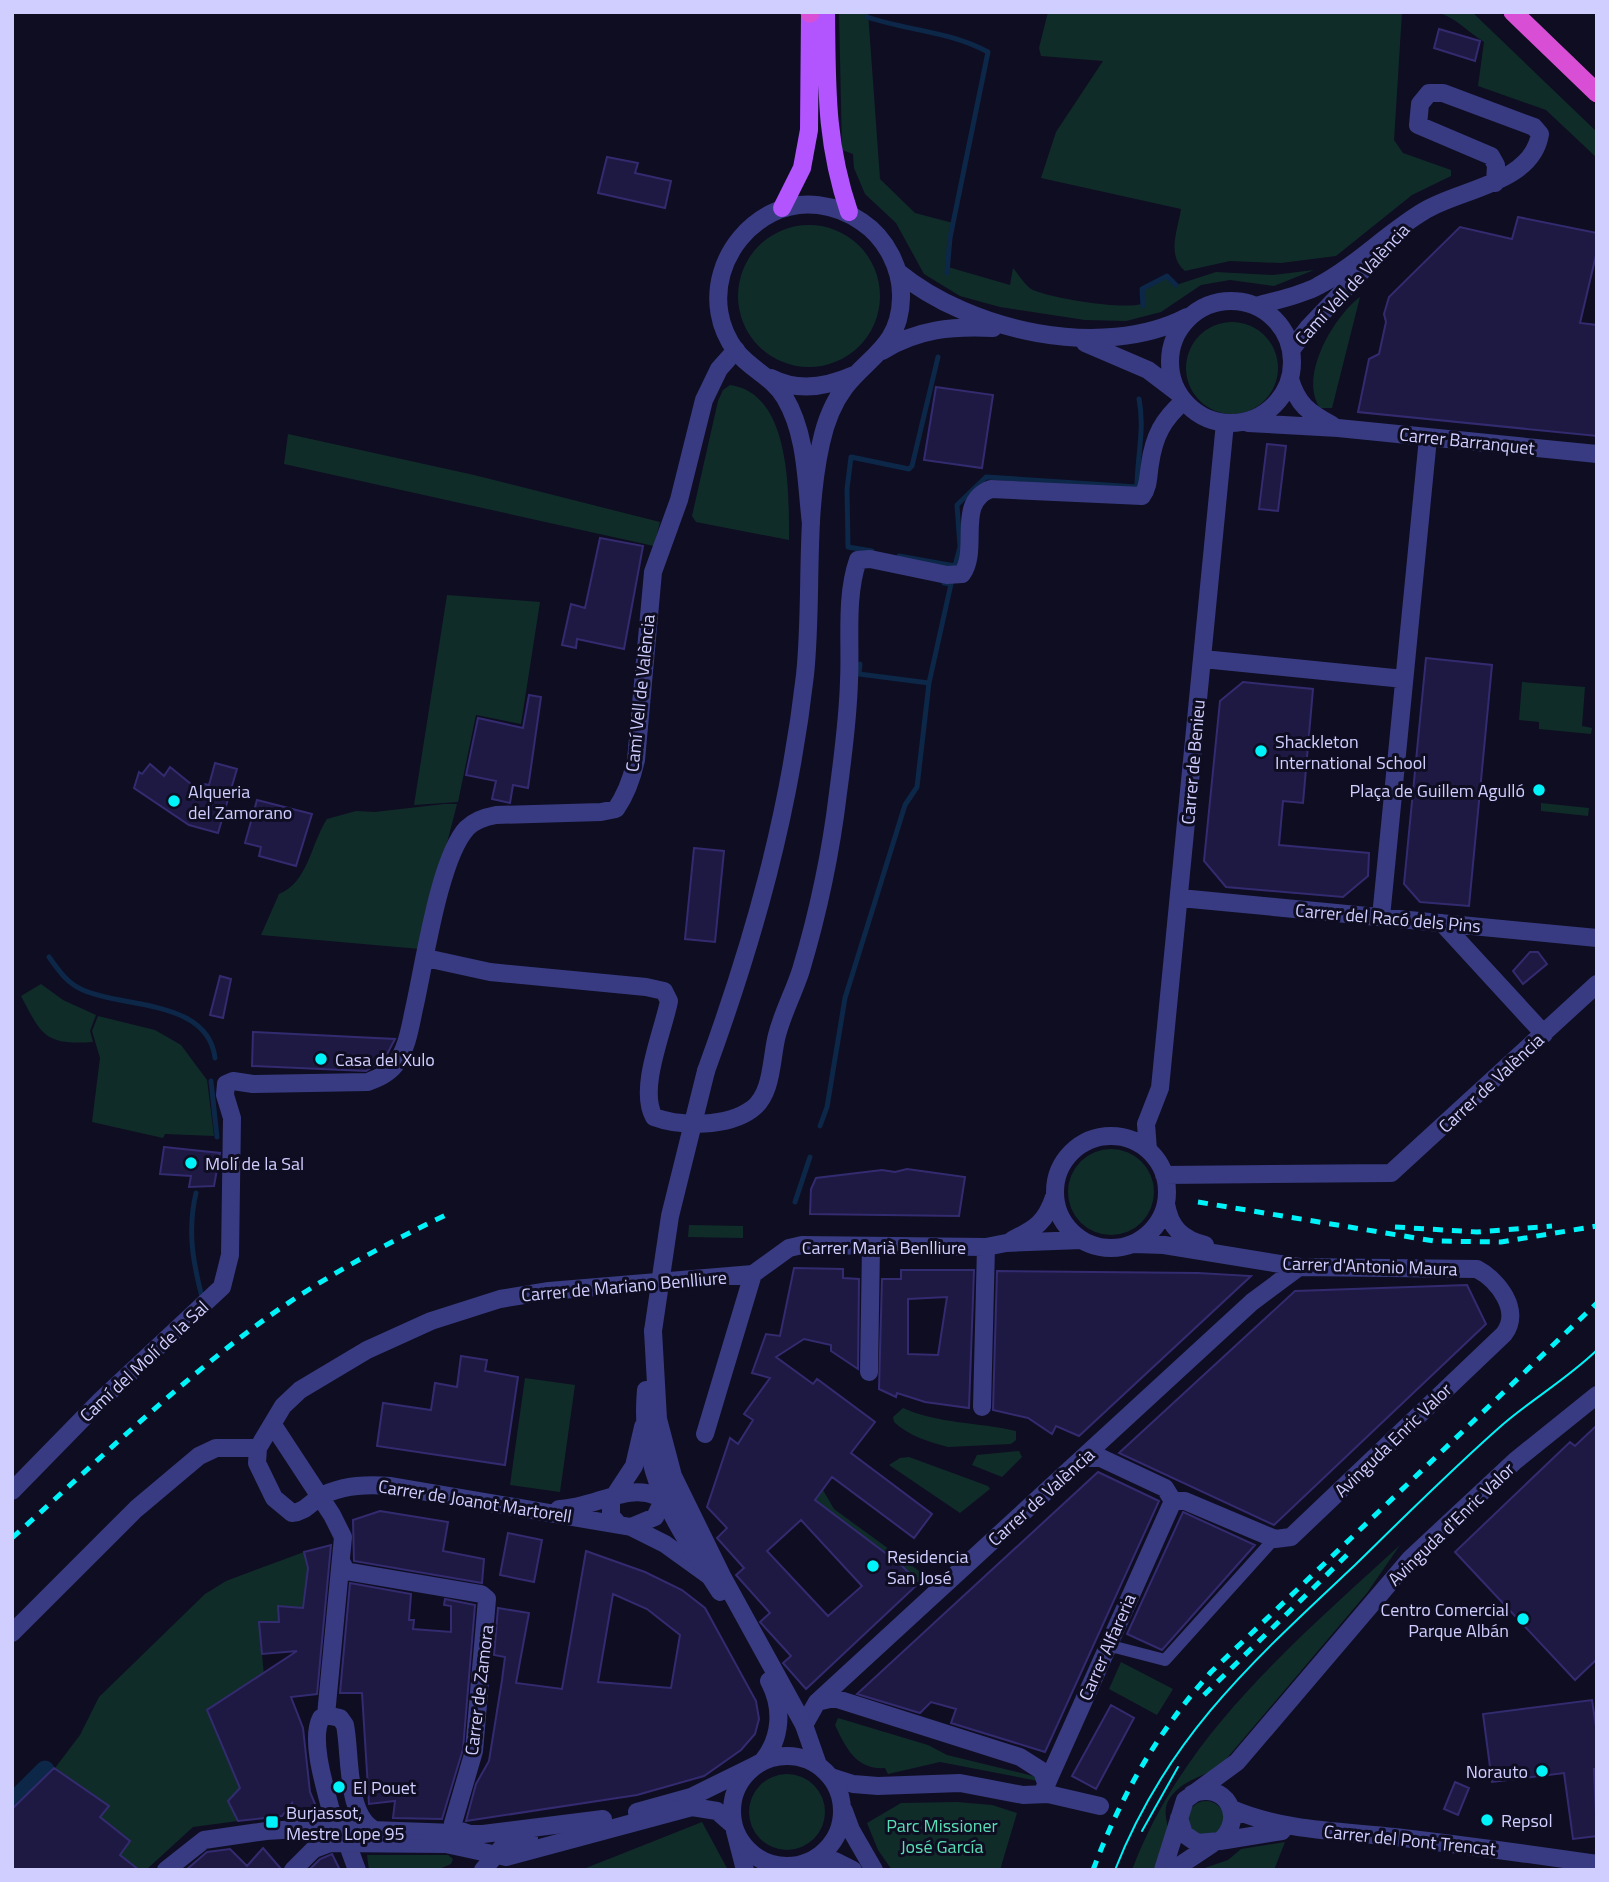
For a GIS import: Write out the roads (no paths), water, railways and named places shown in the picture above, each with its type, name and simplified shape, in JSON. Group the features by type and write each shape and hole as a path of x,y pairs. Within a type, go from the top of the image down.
{"highway":[{"path":"1513,12 1597,93"}],"main road":[{"path":"782,208 802,168 808,130 810,12"},
{"path":"826,12 827,120 835,169 849,212"}],"street":[{"name":"Camí Vell de València","path":"1256,306 1317,287 1427,208 1495,183 1536,150 1539,130 1434,91 1424,97 1418,113 1420,127 1491,156 1496,165 1495,183"},
{"path":"811,524 803,452 795,418 784,396 736,350 723,324 719,305 722,267 736,241 749,228 782,208 804,204 827,205 849,212 871,227 888,248 898,272 901,298 896,324 882,351"},
{"name":"Camí Vell de València","path":"1291,351 1308,328 1413,218"},
{"path":"898,272 937,301 1029,331"},
{"path":"653,1331 658,1419 670,1483 655,1517 625,1526 611,1516 610,1508 639,1454 653,1331 670,1216 706,1071 752,941 785,806 805,670 811,524 821,443 828,418 838,398 882,351 904,338 932,329 989,328 1068,337 1119,338 1169,326 1196,312 1226,302 1256,306 1279,325 1291,351 1290,379 1294,395 1303,408 1338,428"},
{"path":"1181,397 1171,376 1172,349 1183,324 1196,312"},
{"path":"1068,337 1115,353 1148,370 1210,420 1233,423 1271,408 1290,379"},
{"name":"Camí Vell de València","path":"226,1084 233,1081 253,1084 368,1082 382,1076 394,1067 408,1039 448,866 460,837 469,826 481,818 496,815 601,812 616,809 624,798 631,783 636,760 653,572 679,500 704,400 719,369 736,350"},
{"path":"755,369 779,382 807,387 834,384 859,373"},
{"path":"426,958 490,972 635,985 664,992 669,1001 648,1086 648,1102 654,1117 664,1121 712,1123 734,1118 753,1109 763,1095 776,1038 800,972 819,894 838,794 849,683 852,577 858,560 870,559 947,575 962,574 967,561 972,505 981,494 990,489 1142,496 1147,488 1153,442 1181,397"},
{"name":"Carrer Barranquet","path":"1233,423 1338,428 1597,454"},
{"name":"Carrer de Benieu","path":"1148,1150 1144,1133 1160,1087 1203,659 1233,423"},
{"path":"1381,917 1428,438"},
{"path":"1203,659 1404,679"},
{"name":"Carrer del Racó dels Pins","path":"1180,898 1597,938"},
{"path":"1442,923 1544,1034"},
{"name":"Carrer de València","path":"1164,1175 1195,1172 1381,1175 1399,1168 1597,984"},
{"name":"Camí del Molí de la Sal","path":"12,1491 100,1400 222,1287 230,1255 232,1118 225,1095 226,1084"},
{"name":"Carrer de Benieu","path":"1113,1136 1131,1128 1145,1116 1155,1100"},
{"path":"1113,1136 1132,1140 1148,1150 1164,1175 1166,1204 1160,1221 1149,1234 1134,1244 1117,1249 1098,1248 1081,1240 1063,1220 1055,1194 1057,1175 1072,1152 1095,1138 1113,1136"},
{"name":"Carrer Marià Benlliure","path":"1006,1243 1029,1232 1048,1216 1055,1194"},
{"name":"Carrer d'Antonio Maura","path":"1166,1204 1176,1231 1188,1241 1248,1251 1257,1254 1263,1262"},
{"name":"Carrer Marià Benlliure","path":"761,1269 789,1248 802,1245 986,1247 1006,1243 1081,1240"},
{"name":"Carrer d'Antonio Maura","path":"1134,1244 1164,1245 1298,1267 1477,1269 1494,1281 1510,1307 1511,1321 1507,1330"},
{"path":"869,1372 871,1246"},
{"path":"982,1407 986,1247"},
{"name":"Carrer de València","path":"1252,1303 1262,1286 1263,1262"},
{"name":"Carrer de València","path":"804,1725 817,1702 1252,1303 1298,1267"},
{"path":"705,1434 761,1269"},
{"name":"Carrer de Mariano Benlliure","path":"258,1448 283,1406 300,1390 333,1368 411,1330 477,1305 550,1291 761,1269"},
{"name":"Avinguda Enric Valor","path":"1107,1645 1164,1660 1267,1536 1291,1537 1507,1330"},
{"name":"Avinguda d'Enric Valor","path":"1192,1794 1233,1766 1410,1559 1515,1461 1597,1395"},
{"path":"645,1403 649,1461 664,1500 673,1520 715,1571"},
{"path":"273,1425 340,1527 342,1563 326,1715"},
{"path":"12,1633 136,1509 199,1456 216,1448 258,1448"},
{"name":"Carrer de Joanot Martorell","path":"258,1448 257,1463 274,1498 285,1510 299,1512 320,1497 356,1486 378,1485 534,1508 625,1526 715,1571 804,1725 825,1771"},
{"path":"667,1458 715,1571"},
{"path":"1084,1458 1101,1458 1165,1488 1173,1501 1185,1500 1267,1536"},
{"path":"534,1508 579,1506 617,1493 646,1492 664,1500"},
{"name":"Carrer Alfareria","path":"1044,1788 1173,1501"},
{"name":"Carrer de Zamora","path":"342,1563 346,1571 481,1594 486,1599 474,1751 454,1816"},
{"name":"Carrer de Joanot Martorell","path":"715,1571 778,1702 775,1740 760,1763"},
{"path":"817,1702 834,1698 1020,1757 1042,1771 1044,1788"},
{"path":"357,1870 342,1841 322,1780 317,1729 321,1718 326,1715 340,1718 345,1724 357,1809 363,1824 377,1831"},
{"path":"166,1870 204,1840 266,1831 342,1841 431,1843 472,1841 603,1819 691,1797 760,1763 789,1755 865,1785 960,1783 1023,1795 1044,1788 1100,1806"},
{"path":"745,1870 734,1828 732,1801 737,1786 760,1763"},
{"path":"1173,1870 1231,1829 1233,1766"},
{"path":"825,1771 843,1806 851,1830 874,1870"},
{"path":"1163,1870 1174,1844 1185,1800 1192,1794 1210,1790 1225,1797 1231,1807"},
{"path":"805,1864 833,1842 840,1828 843,1806"},
{"path":"486,1865 692,1807 717,1811 734,1828 752,1855 766,1863 780,1866 835,1861 853,1870"},
{"name":"Carrer del Pont Trencat","path":"1231,1807 1254,1819 1306,1829 1452,1843 1597,1864"},
{"path":"431,1843 443,1841 450,1834 454,1816"},
{"path":"454,1816 456,1829 472,1841 486,1865"},
{"path":"1179,1818 1181,1827 1190,1839 1216,1842"},
{"path":"486,1865 509,1842 603,1819"},
{"name":"Carrer del Pont Trencat","path":"1216,1842 1306,1829"},
{"path":"293,1870 314,1849 377,1831 450,1834 472,1841"}],"waterway":[{"path":"867,17 944,35 988,52 950,238 947,273"},
{"path":"1143,306 1142,289 1167,276 1176,285"},
{"path":"872,551 848,547 847,489 851,457 909,469 912,466 938,357"},
{"path":"899,556 955,566 960,547 957,505 986,477 1137,487 1141,432 1139,399"},
{"path":"820,1126 827,1107 845,998 905,805 917,787 929,683 951,584 944,583"},
{"path":"860,664 859,674 929,683"},
{"path":"49,957 68,980 83,990 161,1009 180,1015 197,1025 209,1039 215,1058"},
{"path":"211,1081 217,1137"},
{"path":"795,1202 810,1157"},
{"path":"196,1193 192,1247 203,1301"},
{"path":"12,1803 45,1770"}],"tram line":[{"path":"1115,1870 1136,1823 1160,1780 1187,1740 1248,1668 1482,1443 1597,1350"},
{"path":"1142,1831 1178,1767"}],"railway":[{"path":"1198,1202 1434,1241 1501,1242 1597,1226"},
{"path":"12,1538 158,1406 249,1331 348,1266 452,1212"},
{"path":"1395,1227 1477,1232 1552,1226"},
{"path":"1093,1870 1116,1815 1143,1765 1174,1718 1211,1672 1597,1303"},
{"path":"1204,1695 1347,1555"}],"place":[{"name":"Shackleton International School","path":"1261,751"},
{"name":"Plaça de Guillem Agulló","path":"1539,790"},
{"name":"Alqueria del Zamorano","path":"174,801"},
{"name":"Casa del Xulo","path":"321,1059"},
{"name":"Molí de la Sal","path":"191,1163"},
{"name":"Residencia San José","path":"873,1566"},
{"name":"Centro Comercial Parque Albán","path":"1523,1619"},
{"name":"Norauto","path":"1542,1771"},
{"name":"El Pouet","path":"339,1787"},
{"name":"Repsol","path":"1487,1820"},
{"name":"Burjassot, Mestre Lope 95","path":"272,1822"}],"park label":[{"name":"Parc Missioner José García","path":"942,1835"}]}
